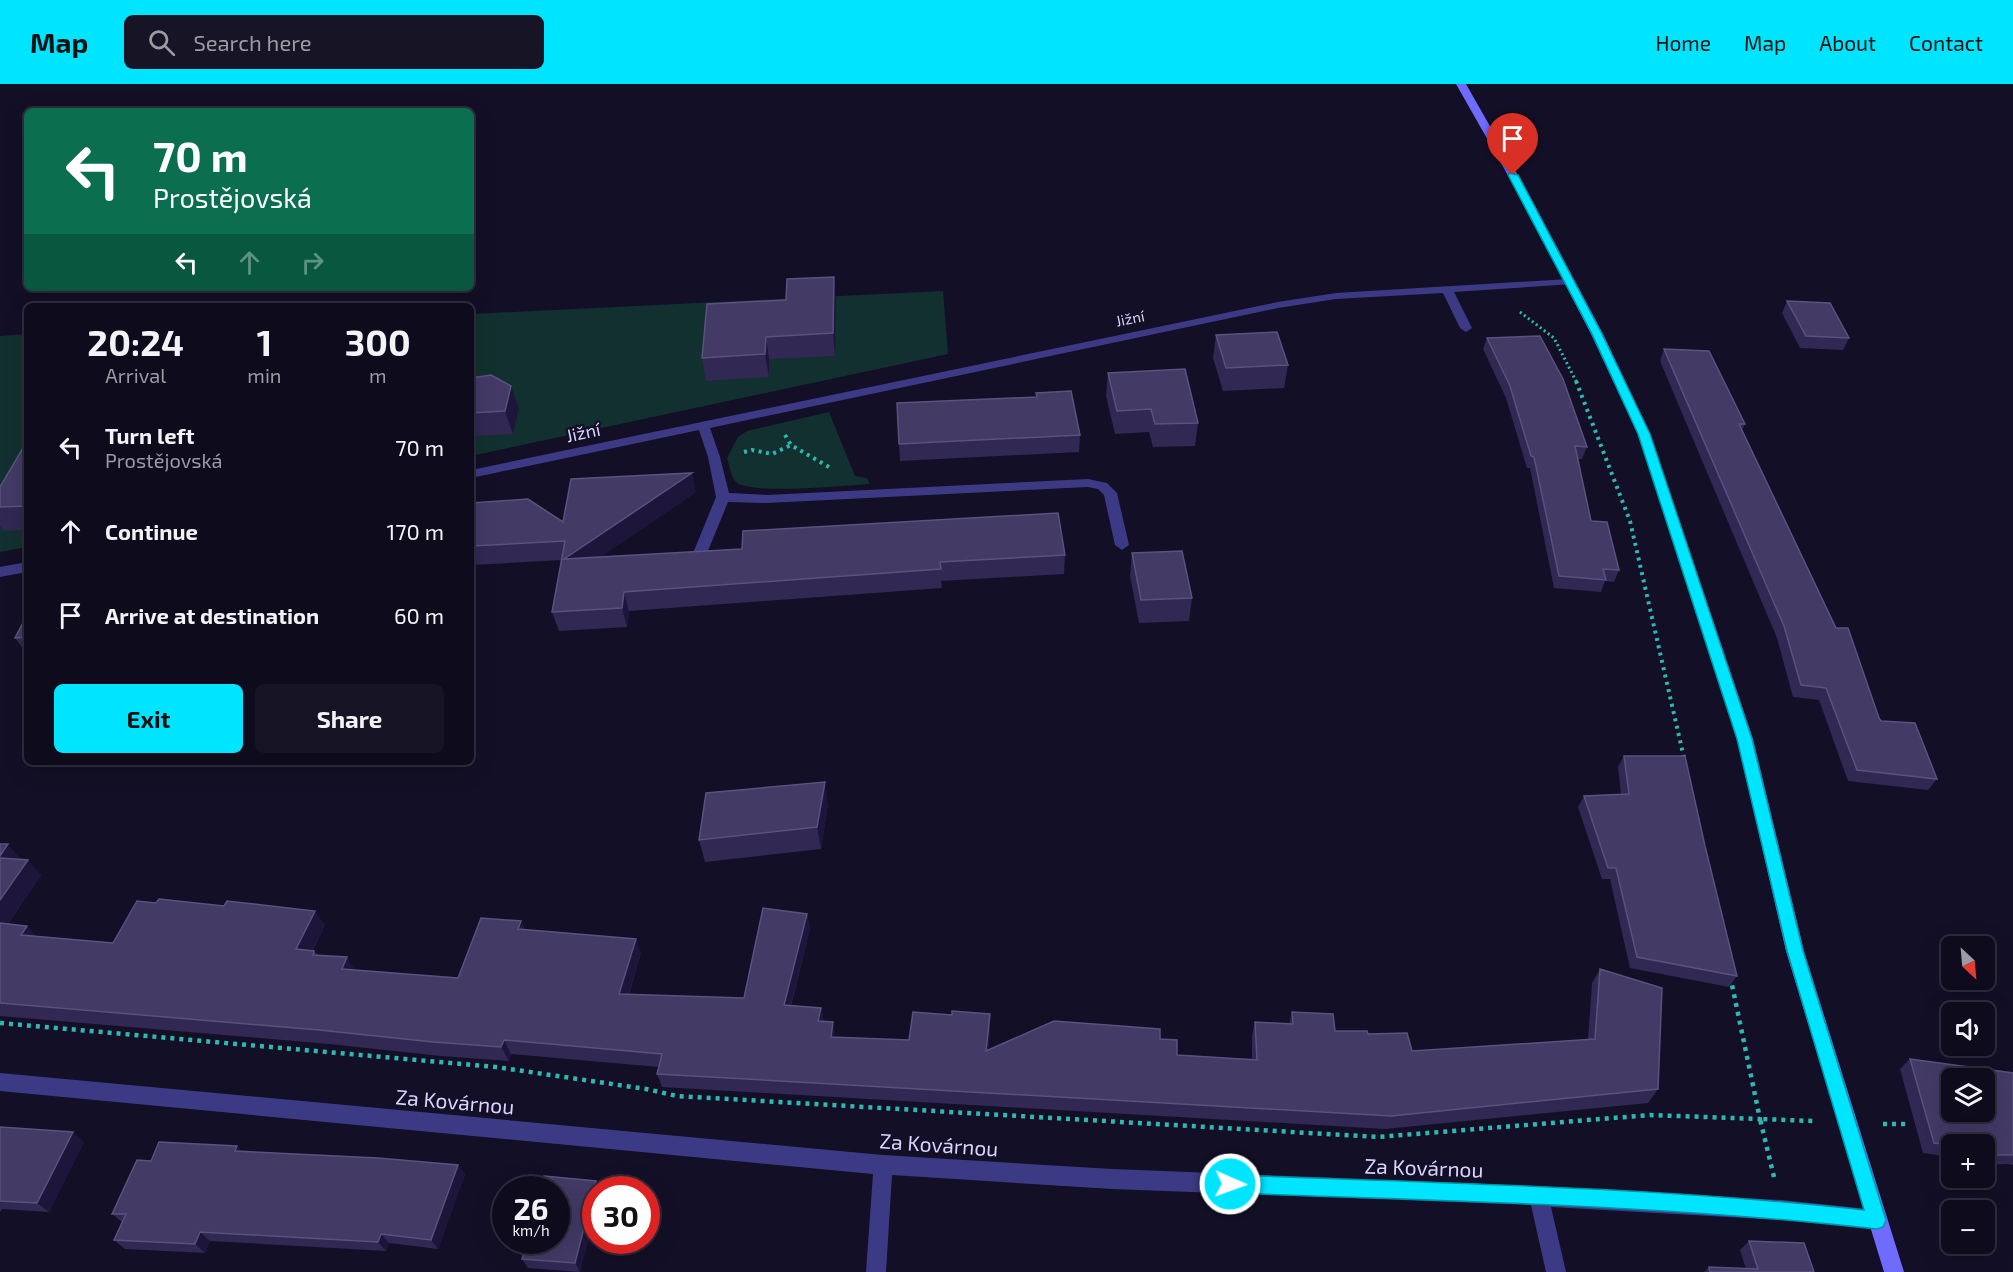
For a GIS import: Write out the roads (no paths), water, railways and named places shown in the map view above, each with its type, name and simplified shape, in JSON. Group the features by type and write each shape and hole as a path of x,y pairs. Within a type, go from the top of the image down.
{"main road":[{"path":"1461,84 1523,194 1597,334 1644,434 1744,739 1795,951 1894,1272"}],"street":[{"name":"Jižní","path":"474,473 1278,304 1336,296 1569,282"},
{"path":"1447,290 1466,328"},
{"path":"698,558 723,497 714,457 703,425"},
{"path":"723,497 767,499 1088,483 1102,486 1110,493 1122,545"},
{"path":"0,572 24,568"},
{"name":"Za Kovárnou","path":"0,1082 883,1165 1112,1179 1539,1196 1782,1210 1877,1220"},
{"path":"876,1272 883,1165"},
{"path":"1539,1196 1556,1272"}]}
